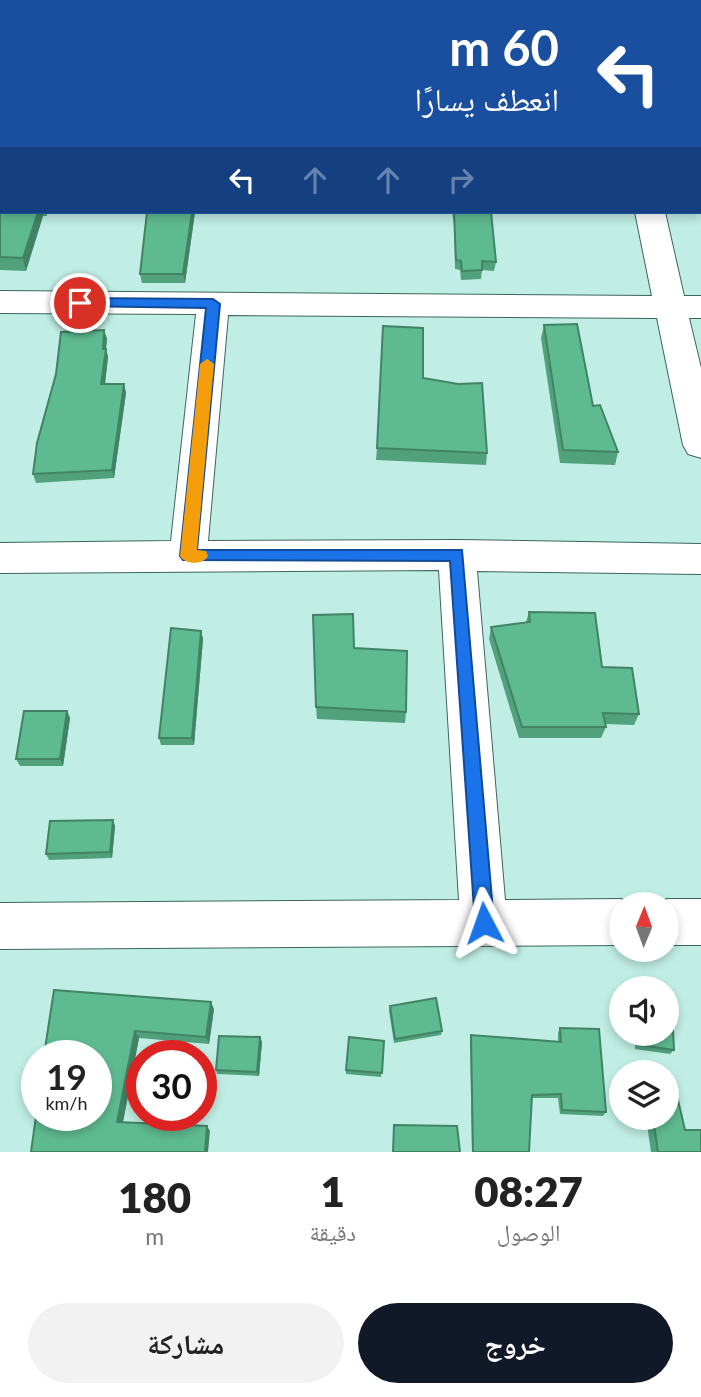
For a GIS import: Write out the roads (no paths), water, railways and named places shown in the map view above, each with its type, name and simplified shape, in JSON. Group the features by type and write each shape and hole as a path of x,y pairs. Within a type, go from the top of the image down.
{"street":[{"path":"651,214 687,307 701,445"},
{"path":"0,302 687,307"},
{"path":"188,556 213,304"},
{"path":"457,555 484,923"},
{"path":"0,558 457,555 701,559"},
{"path":"0,926 609,922"},
{"path":"679,922 701,922"}]}
